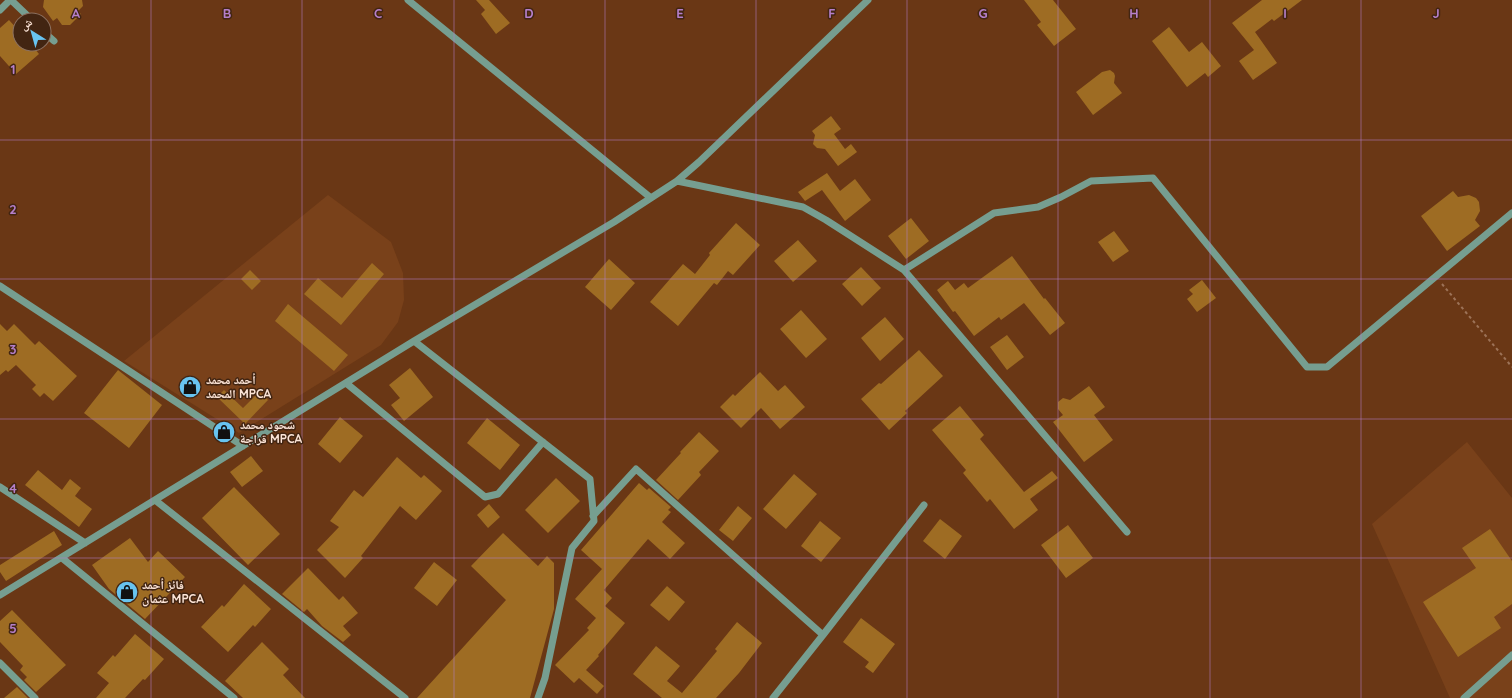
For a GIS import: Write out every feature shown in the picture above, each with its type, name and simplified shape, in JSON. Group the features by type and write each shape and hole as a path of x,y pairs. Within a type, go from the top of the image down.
{"street":[{"path":"0,10 10,0 23,12"},
{"path":"408,0 651,198"},
{"path":"0,595 414,341 608,226 677,181 699,162 868,0"},
{"path":"904,270 994,213 1038,207 1091,181 1153,178 1307,367 1327,367 1512,214"},
{"path":"677,181 803,207 904,270 1127,532"},
{"path":"0,286 243,446"},
{"path":"414,341 590,479 594,521 572,548 545,678 538,698"},
{"path":"346,383 485,497 498,494 543,442"},
{"path":"593,516 636,469 823,635"},
{"path":"0,487 85,543"},
{"path":"155,500 405,698"},
{"path":"773,698 924,505"},
{"path":"62,558 234,698"},
{"path":"1464,698 1512,655"},
{"path":"0,663 35,698"}],"path":[{"path":"1436,277 1512,367"}],"shaded area":[{"path":"328,195 391,242 403,273 404,300 398,322 381,345 239,433 124,361"},
{"path":"1467,442 1512,498 1512,698 1450,698 1372,524"}],"building":[{"path":"44,0 82,0 83,6 78,11 81,14 70,25 62,25 57,18 53,21 52,12 47,12 43,7"},
{"path":"476,0 489,0 510,23 496,34 481,14 485,10"},
{"path":"1024,0 1053,0 1076,29 1054,46 1037,25 1041,22"},
{"path":"1262,0 1302,0 1274,21 1272,19 1255,32 1277,63 1253,80 1239,61 1254,50 1232,23"},
{"path":"9,20 12,23 12,52 37,52 39,54 16,74 0,56 0,28"},
{"path":"1169,27 1189,52 1202,42 1221,66 1208,77 1205,73 1187,87 1152,41"},
{"path":"1110,70 1115,76 1114,83 1122,93 1093,115 1076,92 1102,72"},
{"path":"831,116 841,129 834,134 845,149 851,144 857,152 838,166 825,149 817,148 813,144 815,135 812,131"},
{"path":"827,173 840,191 855,179 871,200 845,221 822,190 805,201 798,192"},
{"path":"1453,191 1458,197 1469,195 1476,198 1479,202 1480,211 1475,220 1480,226 1447,251 1421,216"},
{"path":"911,218 929,241 906,259 888,236"},
{"path":"736,223 760,245 733,275 728,271 717,285 714,283 678,326 650,302 683,264 695,274 710,255 709,253"},
{"path":"1114,231 1129,251 1113,262 1098,242"},
{"path":"798,240 817,261 793,282 774,261"},
{"path":"1012,256 1044,299 1045,298 1065,323 1050,335 1024,303 1001,320 999,317 974,336 955,311 953,312 937,290 948,281 955,290 964,283 968,288"},
{"path":"609,259 635,283 611,310 585,287"},
{"path":"372,263 384,274 341,325 304,294 318,278 342,298"},
{"path":"861,267 881,288 862,306 842,284"},
{"path":"250,270 261,281 252,290 241,279"},
{"path":"1202,280 1216,298 1197,312 1187,299 1193,294 1189,290"},
{"path":"288,304 348,355 334,371 275,321"},
{"path":"801,310 827,339 806,358 780,329"},
{"path":"885,317 904,339 880,361 861,338"},
{"path":"0,324 7,331 14,324 35,345 39,341 77,376 53,401 44,393 40,397 32,389 36,385 16,365 8,372 6,370 0,375"},
{"path":"1007,335 1024,357 1007,370 990,347"},
{"path":"919,350 943,376 905,411 907,413 889,430 861,399 879,383 881,384"},
{"path":"410,368 433,397 404,421 391,405 400,398 389,385"},
{"path":"118,370 162,405 129,448 84,413"},
{"path":"760,372 778,391 785,385 805,407 780,429 761,408 741,428 720,407 733,394 735,396"},
{"path":"1089,386 1105,407 1094,415 1113,440 1084,462 1053,422 1063,415 1058,409 1058,402 1063,398 1070,400"},
{"path":"224,390 243,408 259,392 268,400 245,424 217,397"},
{"path":"960,406 984,435 980,439 1024,492 1052,471 1058,478 1030,499 1038,510 1014,529 990,499 987,502 963,473 966,470 932,430"},
{"path":"340,417 363,436 340,463 318,444"},
{"path":"487,418 520,445 500,470 467,443"},
{"path":"699,432 719,451 699,472 701,475 678,500 656,480"},
{"path":"251,456 263,471 242,487 230,472"},
{"path":"397,457 421,478 424,475 442,491 416,520 400,506 361,556 363,558 345,578 317,550 339,527 330,521 354,490 363,497"},
{"path":"38,470 62,490 70,479 81,488 75,496 92,509 79,527 25,485"},
{"path":"794,474 817,494 786,529 763,509"},
{"path":"556,478 580,501 548,533 525,510"},
{"path":"639,483 647,490 649,488 671,507 668,510 671,512 662,522 685,543 670,559 648,539 604,590 612,598 605,606 625,623 586,670 604,686 597,694 579,678 574,683 555,665 589,630 587,628 596,618 575,599 602,569 581,550"},
{"path":"234,487 280,534 248,565 202,518"},
{"path":"489,504 500,517 488,528 477,515"},
{"path":"738,506 752,518 733,541 719,530"},
{"path":"940,519 962,536 945,559 923,541"},
{"path":"820,521 841,538 821,562 801,546"},
{"path":"1068,525 1093,558 1066,578 1041,545"},
{"path":"1490,529 1512,561 1512,604 1494,617 1501,628 1458,657 1423,602 1476,568 1462,548"},
{"path":"54,531 62,545 6,581 0,572 0,565"},
{"path":"503,533 538,566 547,556 554,563 554,609 530,698 417,698 506,600 471,566"},
{"path":"130,538 148,562 158,551 185,577 145,619 109,589 92,565"},
{"path":"434,562 457,580 437,606 414,588"},
{"path":"308,568 339,600 343,596 358,613 343,626 351,635 343,642 322,626 307,609 304,612 282,594"},
{"path":"244,584 271,609 255,627 253,625 228,652 201,627 222,605 224,607"},
{"path":"667,586 685,602 669,621 650,605"},
{"path":"12,610 66,665 36,692 24,680 27,677 20,670 23,666 0,642 0,621"},
{"path":"861,618 895,644 873,673 865,667 869,662 843,642"},
{"path":"737,622 762,643 739,673 716,698 662,698 633,674 656,646 680,666 667,681 682,693 717,651 715,649"},
{"path":"135,634 164,659 145,680 143,679 125,698 96,698 109,683 97,673 113,655 115,657"},
{"path":"262,642 289,669 283,675 305,698 243,698 225,681"},
{"path":"17,687 28,698 4,698"}],"place":[{"name":"أحمد محمد المحمد MPCA","path":"190,387"},
{"name":"شحود محمد قراجة MPCA","path":"224,432"},
{"name":"فائز أحمد عثمان MPCA","path":"127,592"}]}
